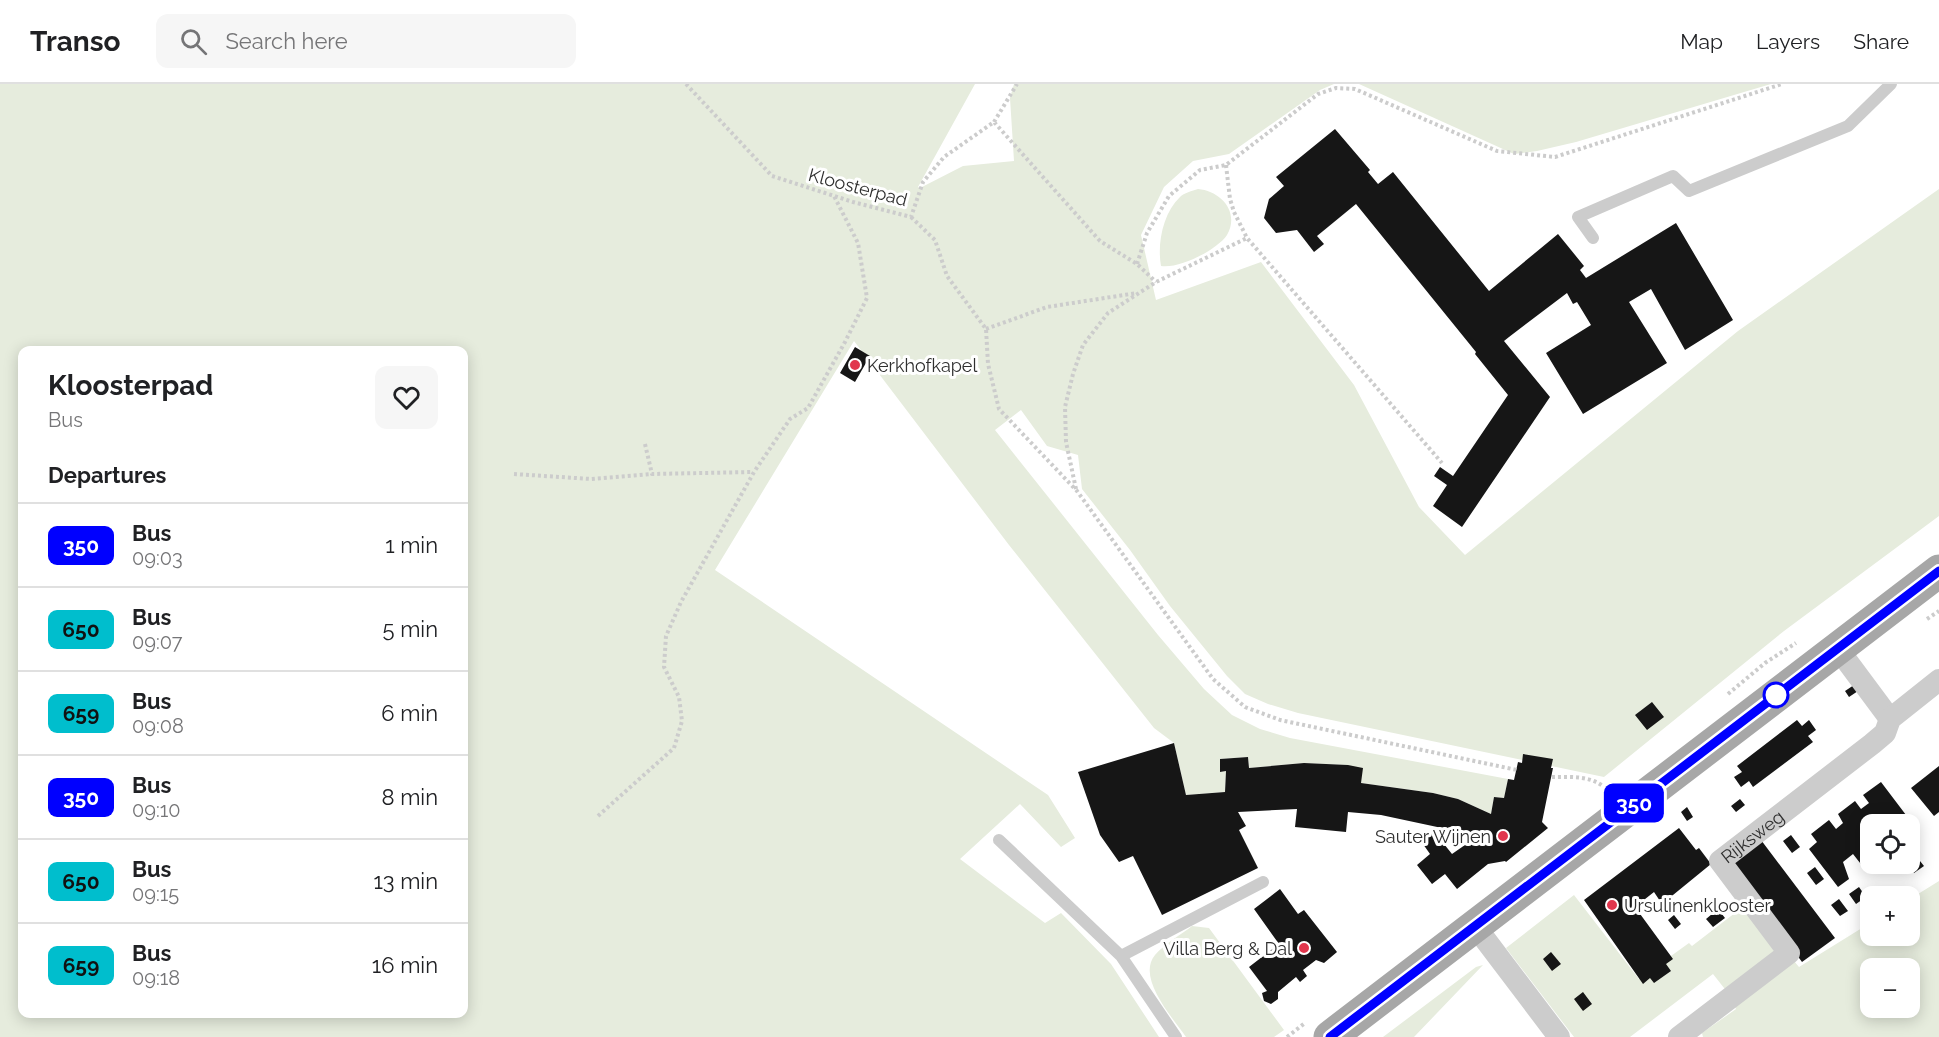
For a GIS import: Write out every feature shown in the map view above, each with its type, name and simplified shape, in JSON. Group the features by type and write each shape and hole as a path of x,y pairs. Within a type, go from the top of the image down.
{"main road":[{"path":"1330,1037 1939,571"}],"street":[{"path":"1838,649 1890,719"},
{"name":"Rijksweg","path":"1680,1037 1789,953 1720,861 1872,744 1885,733 1890,719 1939,680"},
{"path":"1475,926 1559,1037"}],"lane":[{"path":"1593,238 1578,217 1673,176 1689,191 1759,164 1848,126 1892,84"},
{"path":"999,840 1121,956 1176,1037"},
{"path":"1121,956 1263,882"}],"path":[{"name":"Kloosterpad","path":"686,84 771,176 911,217 923,182 944,157 994,122"},
{"path":"1017,84 994,122 1100,241 1137,264 1156,282"},
{"path":"1137,264 1147,233 1169,196 1200,170 1227,165 1318,94 1336,87 1355,89 1497,151 1555,157 1782,84"},
{"path":"1227,165 1230,199 1247,238 1442,463"},
{"path":"598,816 674,748 682,721 679,697 664,667 666,636 681,602 754,472 790,419 808,408 867,298 858,243 834,196"},
{"path":"911,217 936,240 947,276 986,329 988,364 999,409 1077,491 1213,679 1245,708 1280,720 1516,770"},
{"path":"1077,491 1066,442 1065,407 1083,345 1108,313 1156,282 1247,238"},
{"path":"986,329 1047,307 1139,293"},
{"path":"645,444 652,474"},
{"path":"514,474 591,479 652,474 754,472"},
{"path":"1552,777 1578,777 1596,781 1609,792"}],"green space":[{"path":"0,84 975,84 918,187 920,188 963,166 1014,161 1010,98 1014,84 1334,84 1320,90 1229,154 1193,161 1164,187 1141,235 1156,300 1261,262 1354,385 1419,507 1465,555 1738,331 1939,189 1939,516 1784,631 1604,777 1298,713 1245,694 1227,676 1170,606 1082,489 1078,455 1047,446 1021,410 995,430 1158,635 1204,689 1232,715 1260,729 1290,738 1508,779 1504,798 1494,797 1491,814 1458,799 1433,793 1361,783 1348,765 1304,763 1249,768 1248,757 1220,759 1220,772 1226,771 1225,792 1186,795 1174,743 1154,728 1009,545 854,341 715,570 1048,795 1075,838 1061,847 1020,804 960,859 1045,923 1061,913 1111,964 1159,1037 0,1037"},
{"path":"1359,84 1771,84 1576,142 1514,154"},
{"path":"1198,189 1214,194 1226,204 1231,218 1227,235 1215,247 1197,257 1178,265 1161,266 1161,239 1169,211 1182,196"},
{"path":"1939,881 1939,1037 1703,1037 1702,1033 1736,1009 1734,1005 1794,961 1799,967 1860,929 1860,946 1920,946 1920,893"},
{"path":"1574,895 1639,979 1689,943 1692,946 1744,906 1781,953 1728,993 1713,974 1630,1037 1574,1037 1506,948"},
{"path":"1192,926 1209,928 1284,1030 1274,1037 1186,1037 1158,998 1150,975 1150,964 1158,951"},
{"path":"1483,965 1414,1037 1383,1037 1476,967"}],"building":[{"path":"1335,129 1370,170 1368,172 1378,184 1393,172 1489,291 1558,234 1584,266 1580,270 1586,278 1676,223 1733,320 1685,350 1651,289 1629,302 1667,363 1583,414 1546,353 1591,325 1577,302 1573,304 1567,293 1509,337 1504,341 1550,397 1462,527 1433,506 1447,485 1434,476 1440,467 1453,476 1508,395 1356,204 1317,236 1324,244 1314,252 1297,230 1276,233 1264,218 1269,199 1284,186 1276,177"},
{"name":"Kerkhofkapel","path":"855,347 870,356 855,382 840,373"},
{"path":"1854,685 1858,691 1849,697 1845,691"},
{"path":"1652,702 1664,717 1647,730 1635,715"},
{"path":"1797,720 1802,726 1809,720 1816,730 1808,736 1813,742 1753,787 1749,781 1741,787 1734,777 1742,772 1737,766"},
{"path":"1174,743 1186,795 1225,792 1226,771 1220,772 1220,759 1248,757 1249,768 1304,763 1363,768 1361,783 1433,793 1458,799 1491,814 1494,797 1504,798 1508,779 1514,780 1518,762 1522,763 1523,754 1553,759 1542,822 1548,828 1506,862 1488,864 1457,889 1445,874 1432,884 1417,865 1430,854 1423,844 1426,833 1436,834 1452,854 1475,838 1470,834 1381,815 1348,812 1346,832 1295,827 1297,809 1238,812 1246,826 1239,830 1258,868 1162,915 1133,856 1119,862 1100,835 1078,772"},
{"path":"1939,766 1939,812 1934,816 1911,788"},
{"path":"1881,782 1905,814 1860,814 1860,863 1853,854 1843,862 1849,879 1838,887 1809,849 1817,842 1811,834 1829,820 1836,829 1843,823 1838,814 1855,801 1861,809 1869,803 1863,795"},
{"path":"1740,799 1745,805 1736,812 1731,806"},
{"path":"1687,807 1693,817 1687,821 1681,812"},
{"name":"Ursulinenklooster","path":"1679,828 1696,850 1699,848 1711,864 1662,904 1654,892 1635,907 1673,959 1666,964 1671,971 1654,983 1650,978 1643,984 1584,900"},
{"path":"1791,835 1800,847 1792,853 1783,841"},
{"path":"1761,840 1835,938 1802,962 1730,864"},
{"path":"1815,867 1824,879 1816,885 1807,873"},
{"path":"1859,887 1860,901 1856,904 1849,894"},
{"name":"Villa Berg & Dal","path":"1280,889 1298,914 1304,910 1337,952 1324,963 1316,960 1303,970 1307,976 1300,982 1296,977 1278,992 1278,999 1271,1004 1264,1001 1262,993 1267,991 1249,967 1279,944 1254,909"},
{"path":"1839,899 1848,911 1840,916 1831,905"},
{"path":"1718,909 1725,918 1713,927 1706,919"},
{"path":"1674,915 1681,924 1675,929 1668,920"},
{"path":"1551,952 1561,964 1552,971 1543,959"},
{"path":"1583,992 1592,1004 1583,1011 1574,999"}],"bus line":[{"name":"350","path":"1330,1037 1939,571"}],"place":[{"name":"Kerkhofkapel","path":"855,365"},
{"name":"Sauter Wijnen","path":"1503,836"},
{"name":"Ursulinenklooster","path":"1612,905"},
{"name":"Villa Berg & Dal","path":"1304,948"}]}
